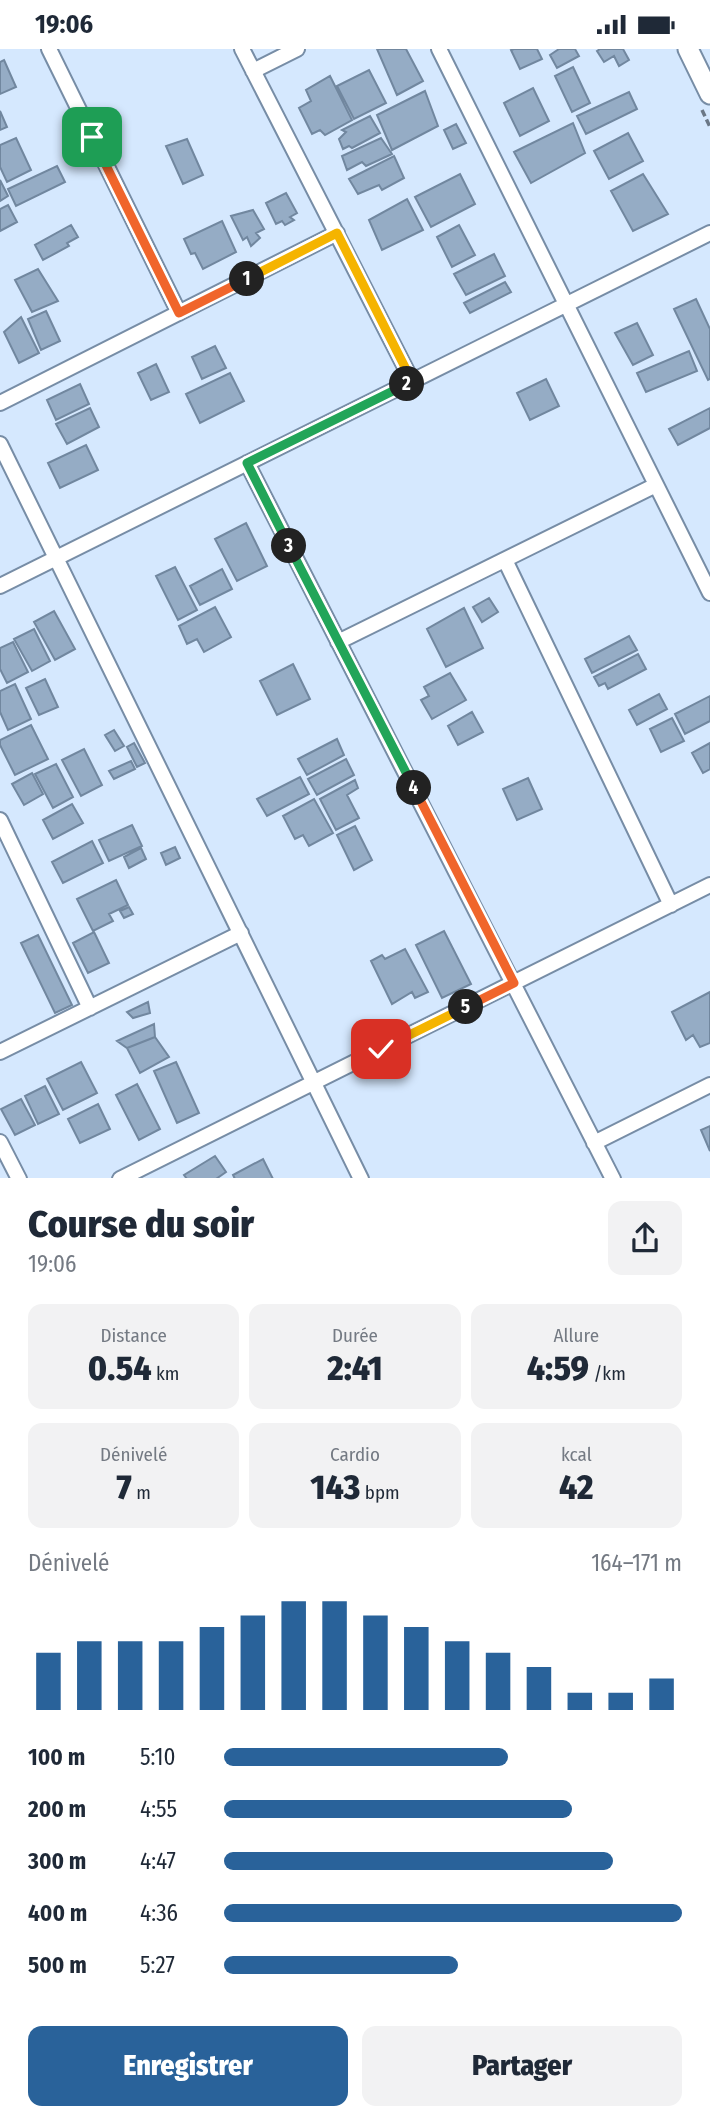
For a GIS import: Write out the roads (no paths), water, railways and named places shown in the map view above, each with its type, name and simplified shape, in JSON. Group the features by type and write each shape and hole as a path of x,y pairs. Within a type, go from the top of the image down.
{"main road":[{"path":"688,49 710,94"}],"street":[{"path":"49,49 179,313"},
{"path":"242,49 412,381"},
{"path":"253,71 298,49"},
{"path":"439,49 710,593"},
{"path":"0,403 337,233"},
{"path":"0,586 710,233"},
{"path":"0,445 361,1178"},
{"path":"247,463 612,1178"},
{"path":"338,642 656,485"},
{"path":"505,560 671,905"},
{"path":"0,820 90,1008"},
{"path":"120,1178 710,885"},
{"path":"0,1052 241,933"},
{"path":"594,1143 710,1085"},
{"path":"0,1142 19,1178"}]}
